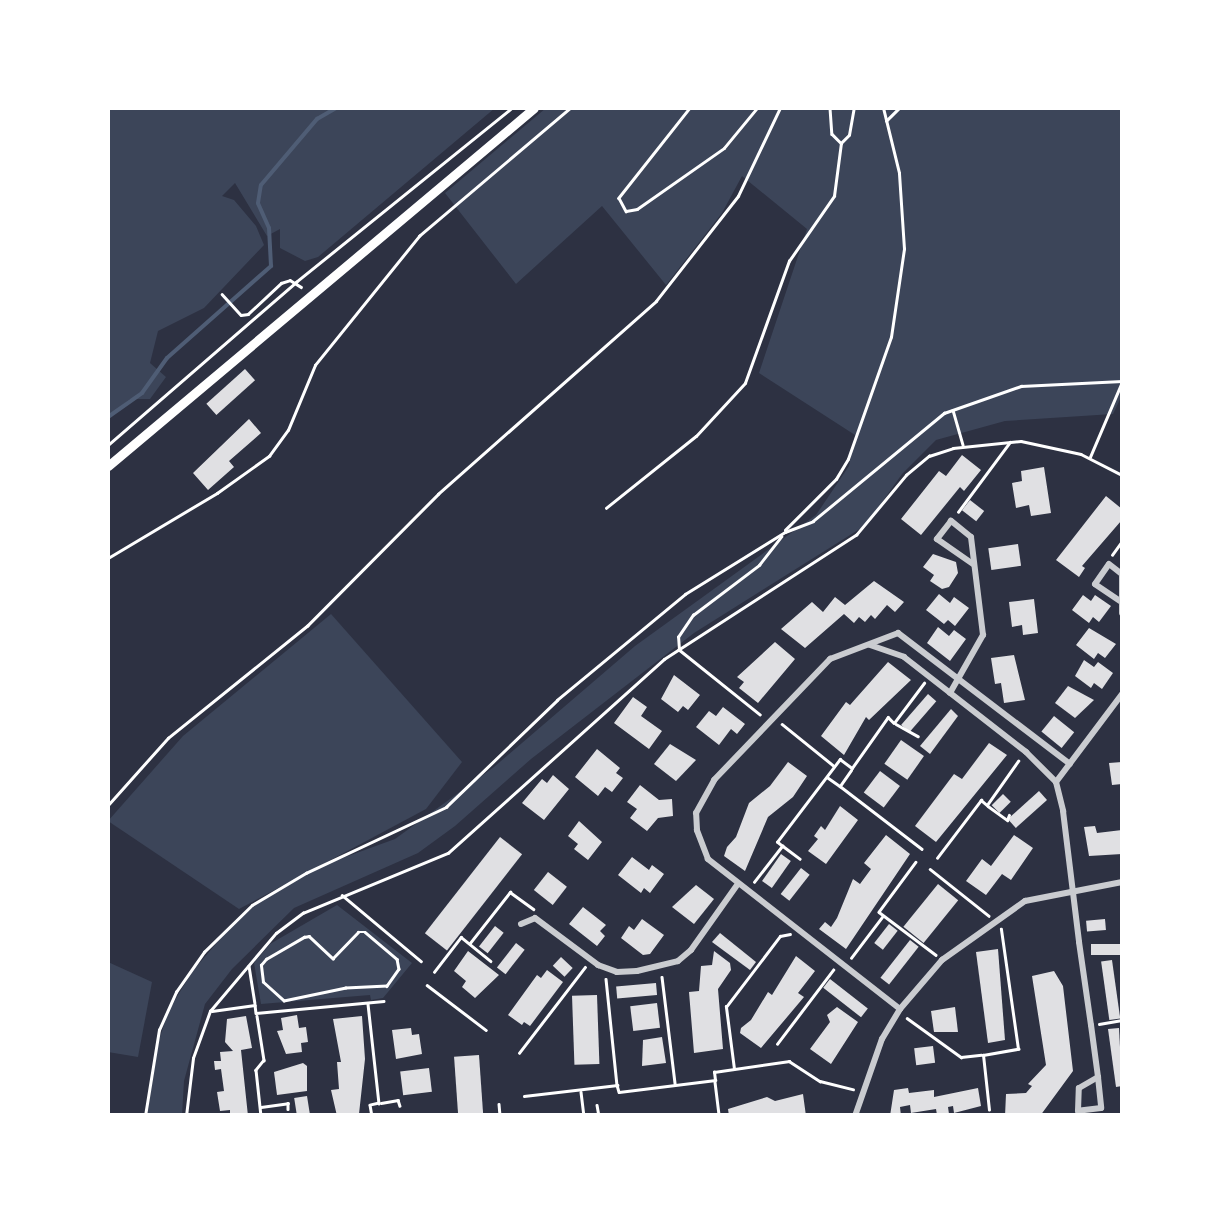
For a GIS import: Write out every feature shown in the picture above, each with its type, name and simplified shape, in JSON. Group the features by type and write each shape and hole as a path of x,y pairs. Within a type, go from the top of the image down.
{"main road":[{"path":"108,466 534,108"}],"street":[{"path":"950,693 982,635 971,536 950,521 938,539 973,564"},
{"path":"1120,601 1095,584 1109,564 1122,574 1122,614"},
{"path":"900,1009 737,886 708,859 696,830 696,813 714,780 830,659 898,633 1070,764"},
{"path":"867,644 898,652 1026,752 1056,782 1073,888 1098,1077 1101,1108 1078,1112 1079,1088 1098,1077"},
{"path":"1056,782 1122,694"},
{"path":"855,1116 861,1090 900,1009 942,960 1025,901 1073,888 1122,882"},
{"path":"521,924 535,918 590,960 604,968 627,972 661,966 691,950 737,886"}],"path":[{"path":"108,446 296,282 512,108"},
{"path":"108,558 216,493 268,456 288,430 315,364 419,236 570,108"},
{"path":"690,108 619,198 626,211 637,208 724,148 757,108"},
{"path":"108,805 168,738 307,626 438,494 656,301 738,196 780,108"},
{"path":"830,108 832,134 841,143"},
{"path":"606,508 696,436 745,383 789,260 834,196 841,143 849,135 854,108"},
{"path":"834,766 680,650 678,637 693,615 759,565 836,479 848,460 891,338 904,248 899,173 883,108"},
{"path":"886,121 898,108"},
{"path":"222,294 235,310 248,314 281,283 296,282 310,295"},
{"path":"145,1116 160,1030 176,992 204,952 252,904 306,872 446,807 557,700 684,594 785,532 813,521 953,409 1021,386 1122,381 1090,459"},
{"path":"953,409 964,446"},
{"path":"950,521 1011,441"},
{"path":"186,1116 193,1058 210,1011 276,933 303,913 448,853 600,715 680,650 856,535 918,464 940,450 1011,441 1090,459 1122,475"},
{"path":"1109,564 1122,541"},
{"path":"894,722 930,676"},
{"path":"840,786 888,717 918,736"},
{"path":"987,805 1026,752"},
{"path":"800,860 776,842 840,759 852,768"},
{"path":"827,777 922,849"},
{"path":"937,858 981,800 1007,820 1009,815"},
{"path":"747,892 782,846"},
{"path":"916,862 879,912 942,960"},
{"path":"900,1009 913,1024 961,1057 1018,1049 1004,932 930,868"},
{"path":"470,943 510,892 543,916"},
{"path":"342,895 421,961"},
{"path":"846,965 883,916"},
{"path":"399,969 380,989 346,988 284,1001 268,991 260,970 266,959 306,936 332,958 358,932 365,932 391,951 399,969 410,973"},
{"path":"734,1069 726,1007 780,936 791,934"},
{"path":"434,972 462,936 491,961"},
{"path":"757,948 764,954"},
{"path":"519,1054 590,960"},
{"path":"249,965 264,1060 256,1070 261,1116"},
{"path":"661,966 675,1085"},
{"path":"777,1044 836,966"},
{"path":"604,968 619,1092 715,1080"},
{"path":"427,985 486,1030"},
{"path":"256,1013 383,1001"},
{"path":"368,1003 379,1103"},
{"path":"210,1011 255,1005"},
{"path":"1090,1025 1122,1020"},
{"path":"982,1055 990,1110"},
{"path":"719,1116 714,1072 789,1060 820,1081 861,1090"},
{"path":"524,1096 617,1085"},
{"path":"581,1090 584,1116"},
{"path":"372,1116 370,1104 398,1100 400,1106"},
{"path":"260,1107 288,1103 288,1109"},
{"path":"499,1104 500,1116"},
{"path":"597,1105 599,1116"}],"shaded area":[{"path":"108,108 495,108 318,257 305,261 280,248 280,229 267,236 235,183 222,196 234,200 256,226 264,245 204,308 158,331 150,363 166,377 150,399 130,399 108,416"},
{"path":"546,108 1122,108 1122,395 1113,414 1005,421 936,440 902,474 866,525 694,633 531,759 418,853 294,908 232,969 205,1004 184,1081 182,1115 147,1116 159,1040 169,1010 192,972 231,926 258,903 318,867 395,839 494,767 635,646 816,515 849,466 855,435 759,373 807,229 742,176 722,213 666,285 602,206 516,284 445,193"},
{"path":"331,614 462,762 426,809 239,909 108,821 183,736"},
{"path":"337,905 412,963 383,998 371,1000 370,995 261,1004 254,963 270,944"},
{"path":"108,962 152,982 138,1057 108,1052"}],"building":[{"path":"245,369 255,380 216,415 206,404"},
{"path":"249,419 261,433 229,461 234,467 208,490 193,473"},
{"path":"962,455 981,470 964,491 960,487 921,535 901,519 939,471 946,476"},
{"path":"1044,467 1051,513 1031,516 1029,505 1016,508 1012,483 1022,481 1021,471"},
{"path":"1106,496 1122,509 1121,521 1082,566 1085,568 1079,577 1056,560"},
{"path":"970,500 984,511 976,521 962,510"},
{"path":"1018,544 1021,566 991,570 988,548"},
{"path":"933,554 956,562 958,573 949,587 942,589 930,581 934,575 923,567"},
{"path":"874,581 904,602 895,612 887,605 875,619 871,615 865,622 859,617 854,623 844,614 805,648 781,629 812,602 823,612 835,597 845,605"},
{"path":"939,594 950,603 954,597 969,608 955,626 948,620 944,624 926,610"},
{"path":"1083,595 1091,601 1095,595 1111,606 1099,622 1093,617 1089,623 1072,610"},
{"path":"1034,599 1038,633 1023,635 1022,625 1012,627 1009,602"},
{"path":"938,627 949,636 954,630 966,639 950,661 927,643"},
{"path":"1089,628 1116,644 1105,658 1098,653 1094,659 1076,645"},
{"path":"775,642 795,659 758,703 739,688 744,682 737,677"},
{"path":"1014,655 1025,700 1004,703 1001,683 995,684 991,658"},
{"path":"1084,660 1094,667 1098,662 1113,673 1102,689 1094,683 1091,688 1075,676"},
{"path":"888,662 911,680 869,720 866,717 844,755 821,736 846,702 850,705"},
{"path":"674,675 700,695 688,710 683,706 678,712 661,699"},
{"path":"1068,686 1094,700 1075,718 1055,703"},
{"path":"928,694 936,701 909,732 901,725"},
{"path":"633,697 647,707 641,716 662,731 649,749 614,723"},
{"path":"723,707 745,724 737,734 731,729 719,745 696,727 709,711 716,716"},
{"path":"951,709 958,716 930,754 920,746"},
{"path":"1054,716 1074,732 1062,748 1041,732"},
{"path":"901,740 924,756 907,780 884,764"},
{"path":"989,743 1007,755 936,842 915,826 954,774 962,779"},
{"path":"670,744 696,760 676,781 654,764"},
{"path":"597,749 620,768 616,773 623,778 612,792 605,787 598,796 575,777"},
{"path":"788,762 807,776 793,797 768,817 745,871 724,856 727,847 736,837 749,803 770,786"},
{"path":"1122,762 1122,784 1112,785 1109,763"},
{"path":"880,771 900,786 884,808 864,793"},
{"path":"553,775 569,789 544,820 522,803 542,779 547,783"},
{"path":"640,785 659,800 672,799 673,816 658,818 647,831 630,818 637,809 627,802"},
{"path":"1039,791 1047,800 1016,828 1008,819"},
{"path":"1003,794 1011,802 999,813 992,805"},
{"path":"840,806 858,820 826,864 808,851 818,839 814,836 821,826 825,830"},
{"path":"579,821 602,842 588,860 574,849 578,844 568,836"},
{"path":"1095,826 1097,833 1122,830 1122,854 1089,856 1084,827"},
{"path":"886,835 910,854 846,949 819,929 825,922 831,927 853,879 860,884 871,869 864,863"},
{"path":"1014,835 1033,848 1011,880 1002,874 986,895 966,881 982,859 991,866"},
{"path":"500,837 522,854 447,950 425,933"},
{"path":"781,854 791,861 772,888 762,881"},
{"path":"632,857 649,870 652,865 664,874 650,893 644,888 641,893 618,875"},
{"path":"801,868 810,875 789,901 781,894"},
{"path":"548,872 567,887 553,905 534,890"},
{"path":"938,884 958,900 924,943 903,927"},
{"path":"696,885 714,899 694,924 672,907"},
{"path":"583,907 606,925 600,931 605,936 597,946 569,924"},
{"path":"642,919 664,935 650,954 643,955 621,938 629,926 634,930"},
{"path":"1105,919 1106,930 1087,932 1086,921"},
{"path":"889,924 898,931 883,950 874,943"},
{"path":"495,926 504,933 488,953 479,946"},
{"path":"720,933 756,962 750,970 712,942"},
{"path":"910,940 919,947 889,985 880,978"},
{"path":"516,943 525,950 506,974 497,967"},
{"path":"1091,944 1122,944 1122,955 1091,955"},
{"path":"998,949 1005,1040 988,1043 976,952"},
{"path":"468,951 499,975 475,998 462,987 466,981 454,971"},
{"path":"714,951 730,963 731,970 718,989 723,1049 694,1053 689,992 699,991 701,966 712,965"},
{"path":"796,956 815,971 798,993 804,997 761,1048 740,1033 741,1028 751,1020 768,992 772,995"},
{"path":"561,957 573,968 565,977 553,966"},
{"path":"1112,960 1120,1018 1109,1020 1101,962"},
{"path":"547,970 563,982 530,1026 524,1022 522,1025 508,1015 537,975 541,978"},
{"path":"1054,971 1063,986 1073,1071 1040,1116 1005,1116 1006,1094 1026,1093 1032,1086 1028,1084 1046,1065 1032,976"},
{"path":"830,979 868,1009 861,1017 823,988"},
{"path":"656,983 657,995 617,998 616,986"},
{"path":"597,995 599,1064 574,1065 572,996"},
{"path":"657,1003 660,1028 633,1031 630,1006"},
{"path":"837,1007 858,1022 831,1064 810,1049 830,1022 827,1015"},
{"path":"955,1007 958,1032 934,1032 931,1011"},
{"path":"297,1015 299,1028 306,1027 308,1042 301,1043 302,1052 286,1054 277,1031 283,1030 281,1018"},
{"path":"246,1016 252,1048 241,1050 248,1116 230,1116 230,1110 220,1111 217,1092 224,1091 221,1069 215,1070 214,1061 221,1061 220,1052 233,1051 225,1042 227,1019"},
{"path":"362,1016 365,1059 359,1114 337,1116 331,1090 339,1089 337,1062 341,1062 333,1019"},
{"path":"411,1028 412,1035 419,1034 422,1054 396,1059 392,1030"},
{"path":"1119,1028 1122,1086 1116,1087 1108,1029"},
{"path":"662,1037 666,1063 642,1066 643,1040"},
{"path":"933,1046 935,1063 916,1065 914,1048"},
{"path":"479,1055 483,1116 458,1116 454,1057"},
{"path":"303,1063 307,1066 307,1091 277,1095 274,1072"},
{"path":"429,1068 432,1092 403,1095 400,1072"},
{"path":"908,1088 909,1093 934,1090 934,1097 978,1088 981,1106 954,1113 953,1106 948,1107 949,1114 937,1115 936,1109 911,1113 910,1105 900,1107 901,1116 890,1116 894,1090"},
{"path":"803,1094 806,1116 729,1116 728,1109 767,1097 775,1101"},
{"path":"307,1096 310,1116 297,1116 294,1098"}],"waterway":[{"path":"108,417 142,393 167,358 271,266 269,228 258,203 261,185 317,119 336,108"}]}
